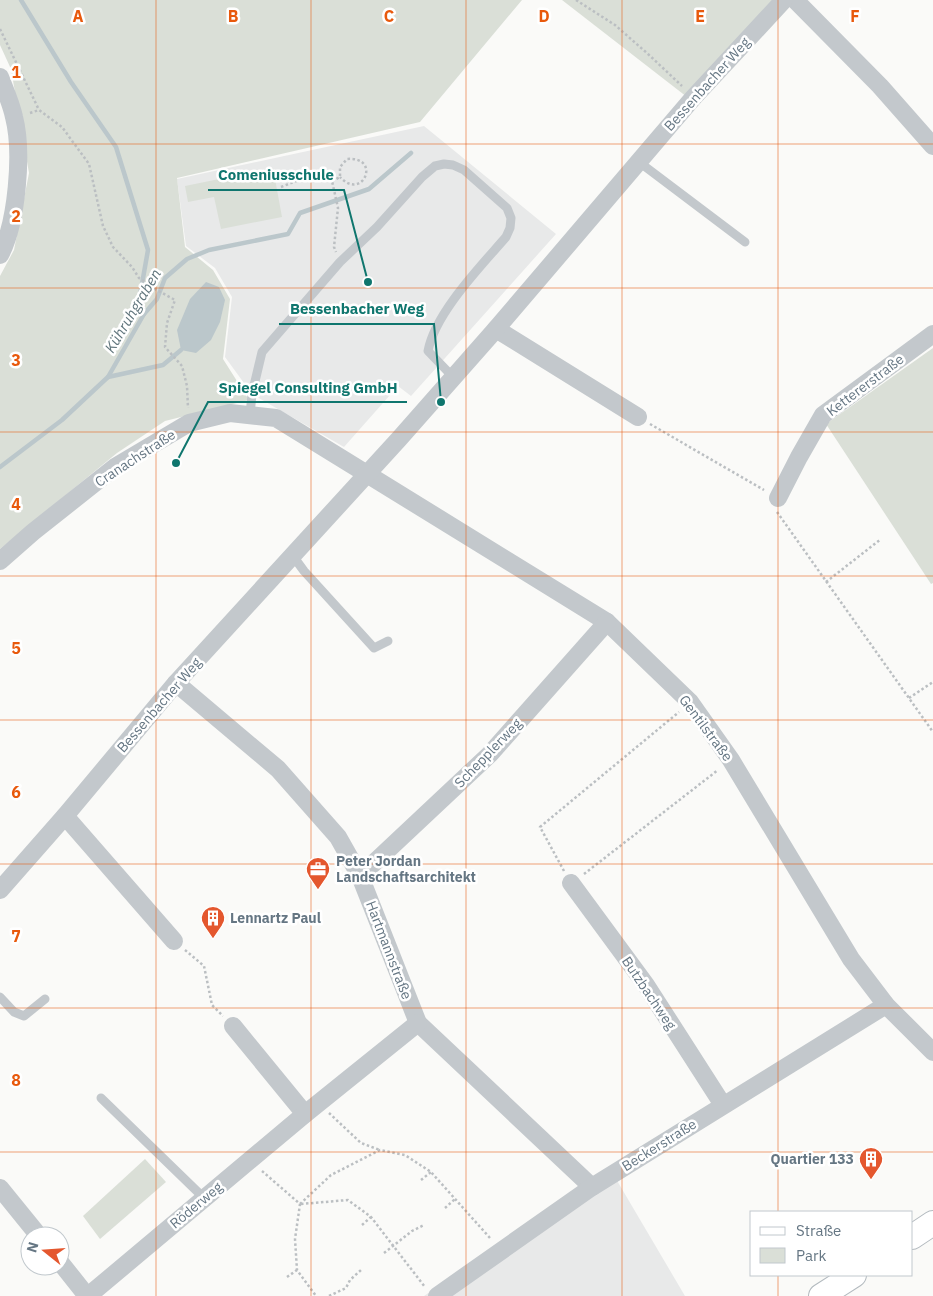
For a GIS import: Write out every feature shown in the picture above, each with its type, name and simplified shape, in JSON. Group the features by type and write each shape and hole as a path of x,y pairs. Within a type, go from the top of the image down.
{"main road":[{"path":"913,1236 933,1223"},
{"path":"821,1296 852,1276"}],"street":[{"name":"Bessenbacher Weg","path":"0,890 65,816 176,683 367,474 496,329 693,98 784,0"},
{"path":"796,0 880,86 933,146"},
{"path":"0,77 14,117 19,151 16,199 5,246 0,255"},
{"path":"496,329 638,417"},
{"name":"Kettererstraße","path":"778,498 799,456 823,415 933,334"},
{"name":"Cranachstraße","path":"0,561 33,532 115,467 189,423 230,413 276,418 367,474"},
{"name":"Gentilstraße","path":"367,474 607,622 690,702 731,760 851,960 886,1005 933,1052"},
{"name":"Schepplerweg","path":"360,876 490,754 607,622"},
{"name":"Hartmannstraße","path":"176,683 278,769 338,837 360,876 418,1023 592,1187"},
{"path":"65,816 174,941"},
{"name":"Butzbachweg","path":"570,883 646,985 723,1105"},
{"name":"Beckerstraße","path":"432,1292 501,1251 592,1187 886,1005"},
{"name":"Röderweg","path":"88,1296 311,1108 418,1023"},
{"path":"233,1026 311,1108"},
{"path":"0,1188 31,1226"},
{"path":"70,1274 88,1296"}],"lane":[{"path":"639,162 745,242"},
{"path":"250,415 252,394 262,352 340,262 377,227 422,176 435,166 444,164 453,165 464,170 506,208 511,218 510,228 506,237 460,290 430,341 428,351 453,377"},
{"path":"293,556 304,571 374,648 388,641"},
{"path":"0,997 14,1012 24,1016 45,999"},
{"path":"101,1098 204,1198"}],"path":[{"path":"576,0 615,24 693,98"},
{"path":"0,29 39,110 62,127 89,164 103,226 113,247 132,267 139,278 174,300 167,323 166,347 182,366 187,386 189,423"},
{"path":"14,117 39,110"},
{"path":"357,158 364,163 367,173 363,181 356,186 346,184 340,177 340,167 347,159 357,158"},
{"path":"281,187 309,176 332,182 340,177"},
{"path":"332,182 338,208 334,248 340,262"},
{"path":"638,417 778,498 777,513 933,732"},
{"path":"826,582 881,539"},
{"path":"909,698 933,682"},
{"path":"570,883 540,827 690,702"},
{"path":"585,872 731,760"},
{"path":"174,941 204,966 212,1005 233,1026"},
{"path":"311,1108 361,1143 380,1150 405,1155 431,1172 501,1251"},
{"path":"316,1296 296,1270 294,1239 300,1204 331,1175 380,1150"},
{"path":"250,1160 300,1204 348,1200 370,1217 432,1292"},
{"path":"421,1180 431,1172"},
{"path":"445,1208 455,1200"},
{"path":"362,1225 370,1217"},
{"path":"384,1253 412,1231 424,1225"},
{"path":"287,1277 296,1270"},
{"path":"330,1296 346,1288 350,1280 360,1270"}],"shaded area":[{"path":"424,126 556,234 411,396 398,386 344,447 252,394 225,357 232,297 215,268 186,246 177,179"},
{"path":"206,282 219,287 225,300 220,322 211,340 196,353 181,350 177,330 190,299"},
{"path":"609,1167 685,1296 424,1296"}],"green space":[{"path":"0,0 522,0 420,122 177,178 185,247 213,270 230,299 223,359 249,400 165,421 117,453 0,549 0,276 14,250 29,173 11,69 0,45"},
{"path":"562,0 775,0 687,97"},
{"path":"273,168 282,217 221,229 214,197 188,202 185,186"},
{"path":"933,348 933,583 931,584 826,424"},
{"path":"145,1159 166,1182 100,1239 83,1216"}],"waterway":[{"path":"21,0 71,82 116,147 148,250 140,295 144,314"},
{"name":"Kühruhgraben","path":"0,467 62,420 108,377 144,314 157,299 165,278 187,259 209,250 288,234 300,213 369,189 411,153"},
{"path":"108,377 163,365 181,350"}],"place":[{"name":"Comeniusschule","path":"368,282"},
{"name":"Bessenbacher Weg","path":"441,402"},
{"name":"Spiegel Consulting GmbH","path":"176,463"},
{"name":"Peter Jordan Landschaftsarchitekt","path":"318,890"},
{"name":"Lennartz Paul","path":"213,939"},
{"name":"Quartier 133","path":"871,1180"}]}
